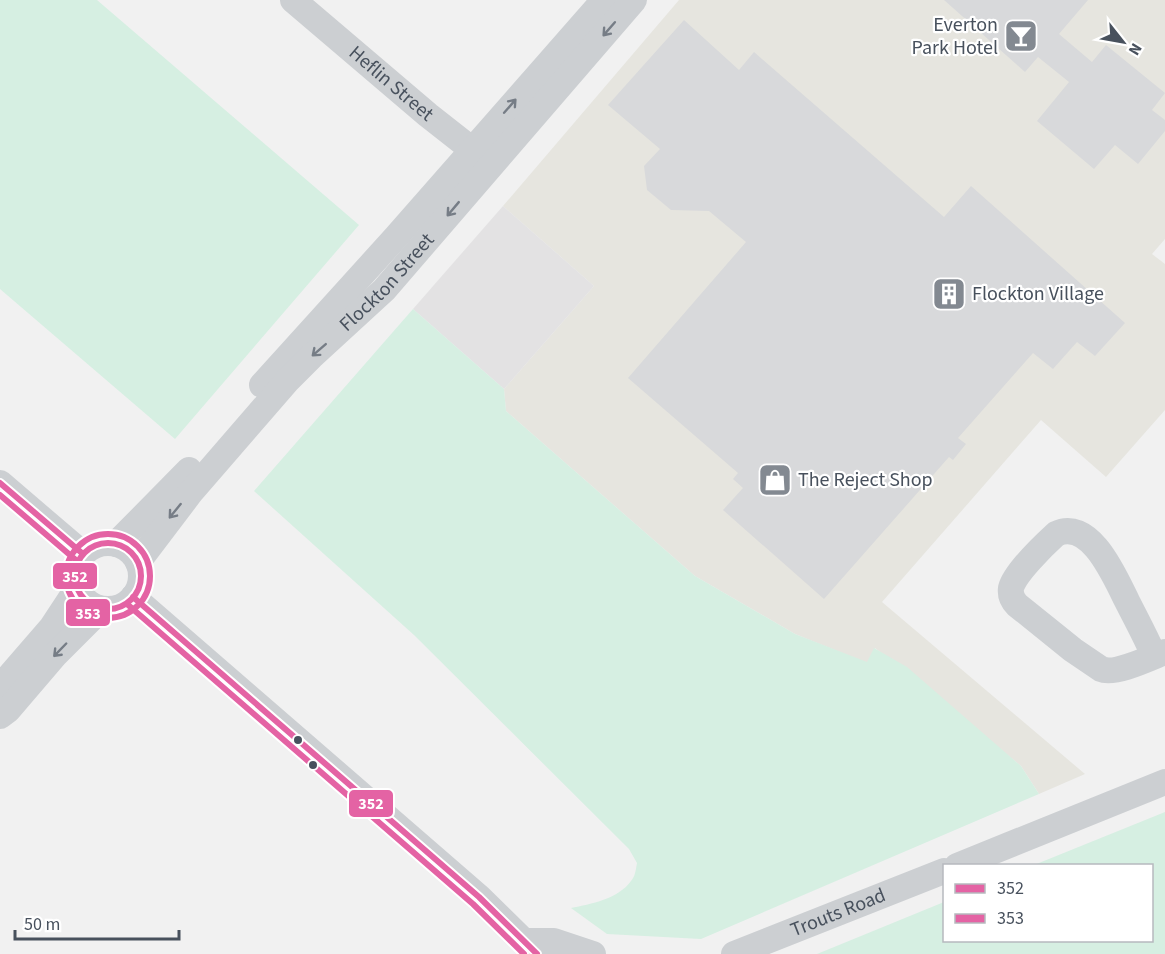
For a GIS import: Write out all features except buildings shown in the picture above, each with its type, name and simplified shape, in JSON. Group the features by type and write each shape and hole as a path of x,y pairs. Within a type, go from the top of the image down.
{"street":[{"name":"Flockton Street","path":"138,562 184,501 288,381 370,304 603,0"},
{"name":"Flockton Street","path":"116,544 179,481 287,356 634,0"},
{"name":"Heflin Street","path":"304,3 481,157"},
{"path":"0,483 83,554"},
{"path":"1069,530 1076,532 1092,544 1107,561 1159,654 1111,671 1101,669 1073,650 1017,605 1012,597 1011,587 1056,534 1069,530"},
{"path":"116,544 125,548 138,562 141,571 141,580 133,597 119,608 101,609 91,605 77,589 75,571 83,554 98,545 116,544"},
{"path":"0,687 52,627 77,589"},
{"path":"133,597 479,897 531,948 554,941 593,954"},
{"path":"0,716 8,710 55,655 101,609"},
{"path":"962,864 1165,782"},
{"name":"Trouts Road","path":"734,954 943,872"}],"shaded area":[{"path":"679,0 1165,0 1165,239 1152,254 1165,264 1165,410 1106,477 1041,420 882,602 1085,774 1039,794 1021,766 875,648 867,663 795,634 695,576 506,411 504,389 594,286 503,206"},
{"path":"503,206 594,286 504,389 413,309"}],"green space":[{"path":"0,0 97,0 359,225 175,439 0,289"},
{"path":"413,309 504,389 506,411 695,576 795,634 867,662 874,648 907,667 1021,766 1039,794 701,939 607,934 571,908 604,900 626,887 635,873 637,863 629,849 414,635 254,491"},
{"path":"1165,812 1165,954 817,954 943,902 943,942 1153,942 1153,864 1036,864"}],"transit line":[{"name":"352","path":"0,483 83,554"},
{"name":"353","path":"0,495 77,561"},
{"name":"353","path":"108,534 124,537 138,546 147,560 150,576 147,592 138,606 124,615 108,618 92,615 78,606 69,592 66,576 69,560 78,546 92,537 108,534"},
{"name":"352","path":"108,543 121,546 131,553 138,563 141,576 138,589 131,599 121,606 108,609 95,606 85,599 78,589 75,576 78,563 85,553 95,546 108,543"},
{"name":"352","path":"133,597 479,897 537,954"},
{"name":"353","path":"127,604 473,904 524,954"}],"place":[{"name":"Everton Park Hotel","path":"1021,36"},
{"name":"Flockton Village","path":"949,294"},
{"name":"The Reject Shop","path":"775,480"}]}
